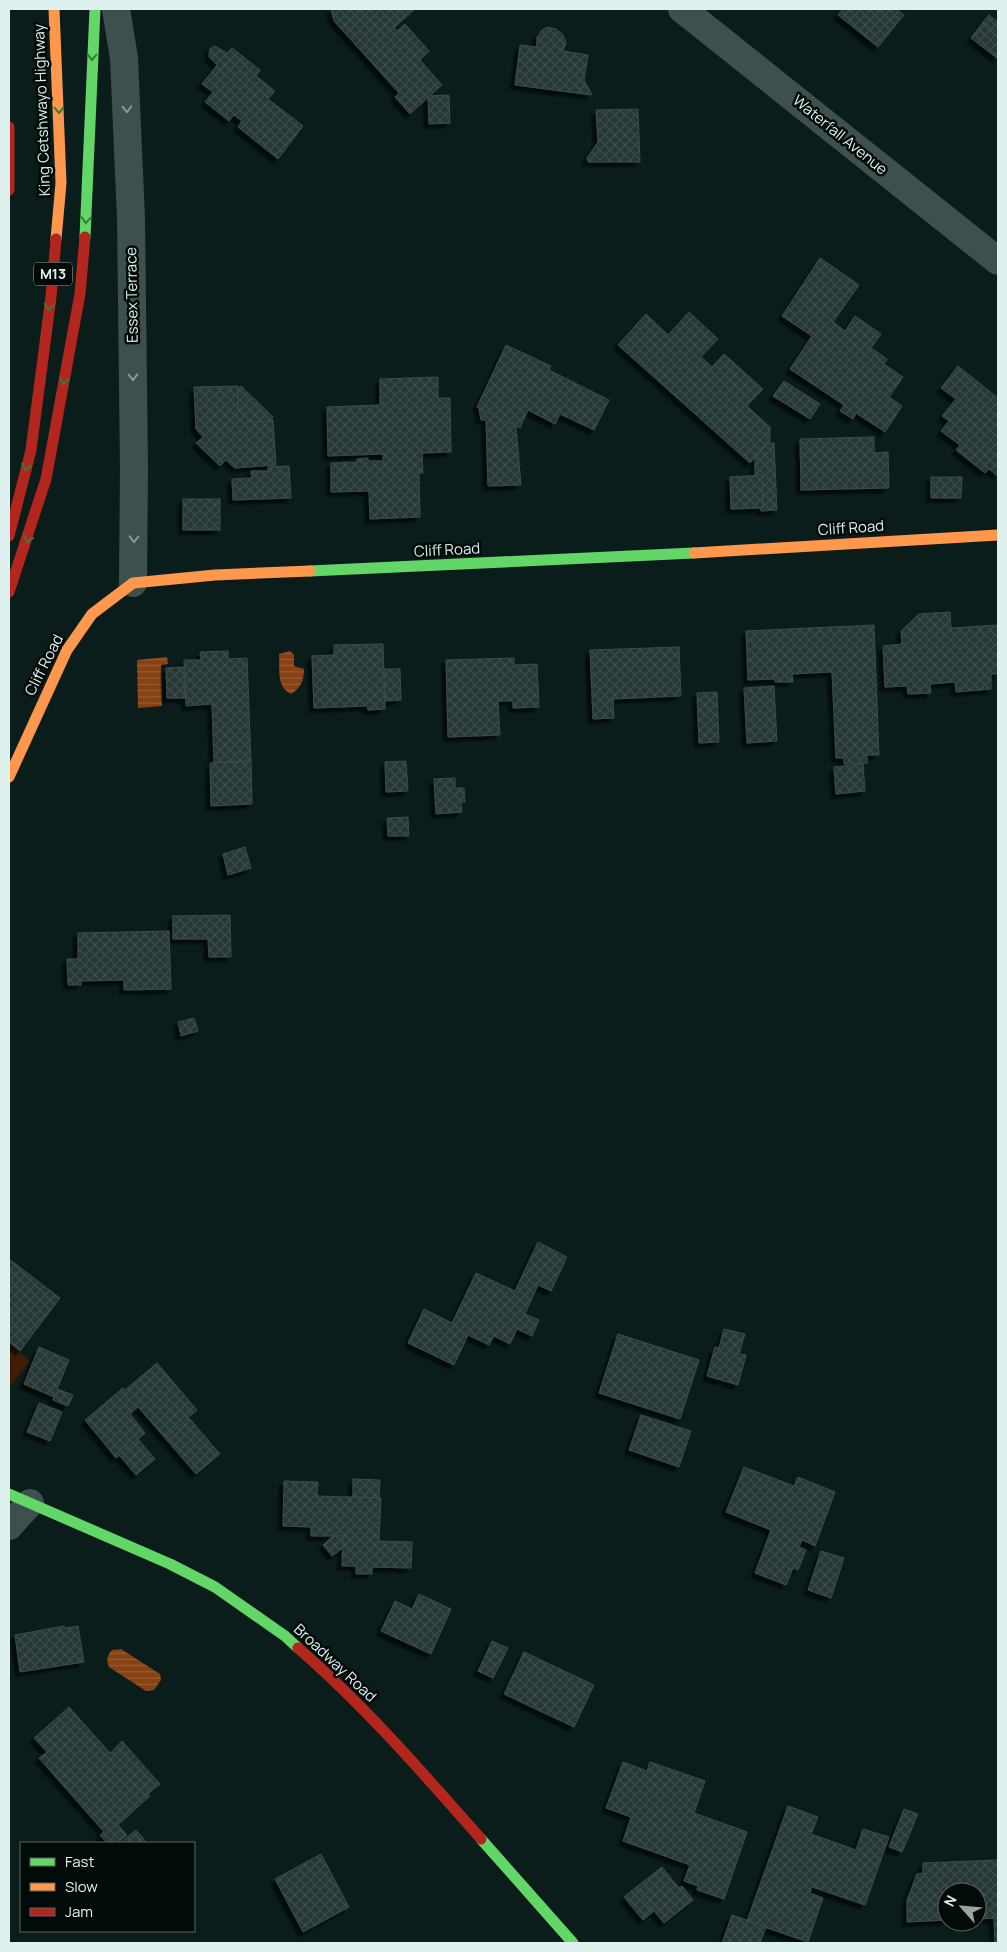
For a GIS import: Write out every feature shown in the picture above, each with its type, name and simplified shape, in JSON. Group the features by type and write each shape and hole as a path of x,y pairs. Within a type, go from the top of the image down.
{"main road":[{"name":"King Cetshwayo Highway","path":"9,536 30,450 51,296 62,183 54,9"},
{"path":"9,592 46,479 56,435 80,294 86,214 95,9"},
{"path":"9,127 9,190"},
{"name":"Cliff Road","path":"9,777 67,650 92,614 133,582 215,575 690,553 998,535"},
{"name":"Broadway Road","path":"20,1498 170,1564 215,1587 284,1636 337,1682 418,1767 573,1943"}],"street":[{"name":"Essex Terrace","path":"116,9 124,58 131,209 134,469 133,582"},
{"name":"Waterfall Avenue","path":"682,9 998,261"},
{"path":"9,1526 20,1498"}],"shaded area":[{"path":"290,651 294,655 294,666 304,669 301,683 291,694 283,687 279,671 279,654"},
{"path":"167,657 168,664 161,665 162,706 138,708 137,660"},
{"path":"9,1344 30,1361 9,1388"},
{"path":"121,1649 160,1674 161,1680 154,1690 146,1691 109,1667 107,1658 109,1654 112,1650"}],"building":[{"path":"331,9 415,9 394,28 397,31 405,24 429,51 420,60 442,85 410,114 395,97 399,93 334,21"},
{"path":"843,9 896,9 904,15 878,47 838,15"},
{"path":"989,15 998,22 998,33 983,22"},
{"path":"983,22 998,33 998,59 971,38"},
{"path":"548,27 556,29 563,35 566,43 563,51 588,55 584,80 592,95 515,85 520,45 537,47 537,37 542,30"},
{"path":"215,46 227,53 232,48 260,70 256,76 275,91 268,99 303,126 278,159 238,127 242,121 234,115 229,121 205,102 213,92 202,84 217,65 209,57 210,49"},
{"path":"449,95 450,123 429,124 428,96"},
{"path":"638,109 640,162 588,162 587,158 598,142 596,110"},
{"path":"820,258 859,285 833,322 845,331 855,316 881,334 871,348 887,359 884,364 903,377 889,397 902,406 885,432 856,413 853,419 840,411 844,405 790,369 812,336 782,316"},
{"path":"689,312 718,339 701,357 712,367 724,354 763,389 747,406 770,427 770,441 750,463 618,345 646,314 668,335"},
{"path":"506,345 551,366 549,370 609,400 594,430 560,414 555,424 528,410 520,428 477,407"},
{"path":"958,366 998,398 998,476 989,469 985,473 956,450 960,445 941,431 949,421 942,416 956,399 941,388"},
{"path":"438,377 438,398 450,398 451,452 422,453 423,473 419,473 420,517 370,519 369,491 331,492 331,463 357,462 357,459 368,458 368,461 383,461 383,454 328,456 327,407 380,405 380,379"},
{"path":"784,381 820,404 810,419 773,396"},
{"path":"238,386 238,410 251,422 273,420 276,465 235,468 226,460 220,466 196,443 203,437 196,429 194,387"},
{"path":"241,386 273,417 270,421 251,422 238,410 238,389"},
{"path":"479,408 516,426 521,485 488,486 486,420 481,420"},
{"path":"874,437 874,453 888,452 889,488 801,490 800,439"},
{"path":"768,443 774,443 777,510 761,511 760,508 763,508 762,475 755,476 755,458"},
{"path":"289,466 291,498 233,500 232,479 252,478 251,471 268,471 268,467"},
{"path":"762,475 763,508 731,509 730,477"},
{"path":"931,477 962,477 961,498 931,498"},
{"path":"183,499 220,499 220,530 183,530"},
{"path":"950,612 951,628 998,625 998,674 991,674 991,689 956,692 955,682 930,684 931,693 908,694 907,686 885,687 883,646 902,644 901,631 919,614"},
{"path":"874,625 879,755 867,755 867,763 844,764 844,758 836,758 832,672 792,674 793,682 775,682 775,679 748,680 746,631"},
{"path":"383,644 385,709 368,710 367,706 314,708 312,656 334,655 334,645"},
{"path":"679,647 681,696 613,699 614,718 593,719 590,650"},
{"path":"228,651 228,659 247,658 251,761 214,762 212,704 186,706 184,660 201,660 200,652"},
{"path":"514,658 514,665 537,664 539,707 513,708 513,701 498,701 500,735 448,737 446,660"},
{"path":"184,667 185,698 167,698 166,668"},
{"path":"384,669 400,669 401,700 385,701"},
{"path":"774,686 777,741 747,743 744,688"},
{"path":"717,692 719,742 699,743 697,693"},
{"path":"251,761 252,804 211,806 210,763"},
{"path":"406,761 408,791 386,792 385,762"},
{"path":"863,764 865,791 836,794 834,767"},
{"path":"455,778 455,788 464,788 465,802 461,802 462,812 436,814 434,779"},
{"path":"408,817 409,836 388,836 387,818"},
{"path":"245,847 251,868 228,875 223,854"},
{"path":"230,915 231,957 209,957 208,939 173,939 173,916"},
{"path":"169,931 171,989 124,990 124,980 81,981 81,985 68,985 67,959 78,959 78,933"},
{"path":"194,1018 198,1031 181,1036 178,1022"},
{"path":"538,1242 567,1257 551,1291 538,1285 525,1314 539,1320 532,1336 517,1329 510,1344 494,1336 489,1345 468,1335 454,1365 408,1343 424,1309 452,1323 476,1273 515,1291"},
{"path":"9,1259 60,1298 20,1351 9,1342"},
{"path":"724,1329 745,1334 739,1354 746,1355 738,1385 707,1376 715,1347 719,1348"},
{"path":"618,1334 699,1360 680,1419 599,1393"},
{"path":"39,1347 69,1360 57,1389 73,1395 68,1406 53,1400 54,1397 24,1384"},
{"path":"157,1363 197,1410 165,1438 138,1407 130,1414 145,1433 116,1458 85,1420 123,1388 125,1390"},
{"path":"39,1403 62,1412 50,1441 27,1432"},
{"path":"641,1415 691,1431 679,1467 629,1450"},
{"path":"189,1418 220,1454 196,1474 165,1438"},
{"path":"138,1439 155,1459 136,1475 119,1455"},
{"path":"744,1467 794,1486 798,1477 835,1492 815,1546 802,1540 799,1547 806,1550 798,1570 793,1568 786,1585 755,1573 771,1530 726,1512"},
{"path":"353,1479 380,1480 379,1498 353,1497"},
{"path":"284,1481 318,1482 317,1496 381,1498 379,1541 412,1542 411,1568 372,1567 372,1574 356,1574 356,1566 342,1566 343,1536 311,1536 311,1527 283,1526"},
{"path":"333,1536 343,1536 343,1548 332,1556 323,1545"},
{"path":"821,1551 844,1558 831,1598 808,1590"},
{"path":"419,1594 451,1609 431,1654 381,1631 395,1601 412,1609"},
{"path":"64,1626 65,1628 78,1626 84,1662 20,1672 15,1635"},
{"path":"492,1641 508,1648 493,1678 478,1671"},
{"path":"524,1652 594,1685 574,1727 504,1694"},
{"path":"69,1707 110,1753 122,1741 160,1784 148,1794 150,1796 118,1825 127,1835 118,1842 106,1842 100,1835 104,1832 39,1758 47,1752 34,1738"},
{"path":"623,1762 647,1771 650,1762 705,1781 694,1813 747,1832 724,1899 697,1890 698,1886 684,1881 690,1865 623,1841 631,1817 606,1808"},
{"path":"788,1806 818,1817 811,1834 856,1850 863,1829 889,1837 865,1905 812,1887 810,1893 823,1898 808,1942 747,1921"},
{"path":"904,1809 918,1814 902,1852 889,1847"},
{"path":"136,1830 146,1842 121,1842"},
{"path":"321,1854 349,1907 303,1932 275,1879"},
{"path":"998,1860 998,1918 987,1919 987,1882 937,1882 937,1920 907,1922 907,1900 917,1874 923,1873 923,1863"},
{"path":"662,1867 679,1888 682,1886 693,1900 664,1923 635,1888"},
{"path":"635,1888 654,1911 643,1920 624,1897"},
{"path":"732,1915 766,1927 760,1943 722,1943"},
{"path":"994,1918 998,1918 998,1943 995,1943"}],"traffic: fast":[{"path":"85,237 95,9"},
{"path":"310,571 694,553"},
{"path":"9,1494 170,1564 215,1587 285,1636 298,1648"},
{"path":"481,1839 573,1943"}],"traffic: slow":[{"path":"54,9 61,183 56,239"},
{"path":"694,553 998,535"},
{"path":"9,777 67,650 92,614 133,583 215,575 310,571"}],"traffic: jam":[{"path":"9,127 9,190"},
{"path":"9,592 46,479 80,294 85,237"},
{"path":"9,536 31,450 51,297 56,239"},
{"path":"298,1648 370,1717 481,1839"}]}
